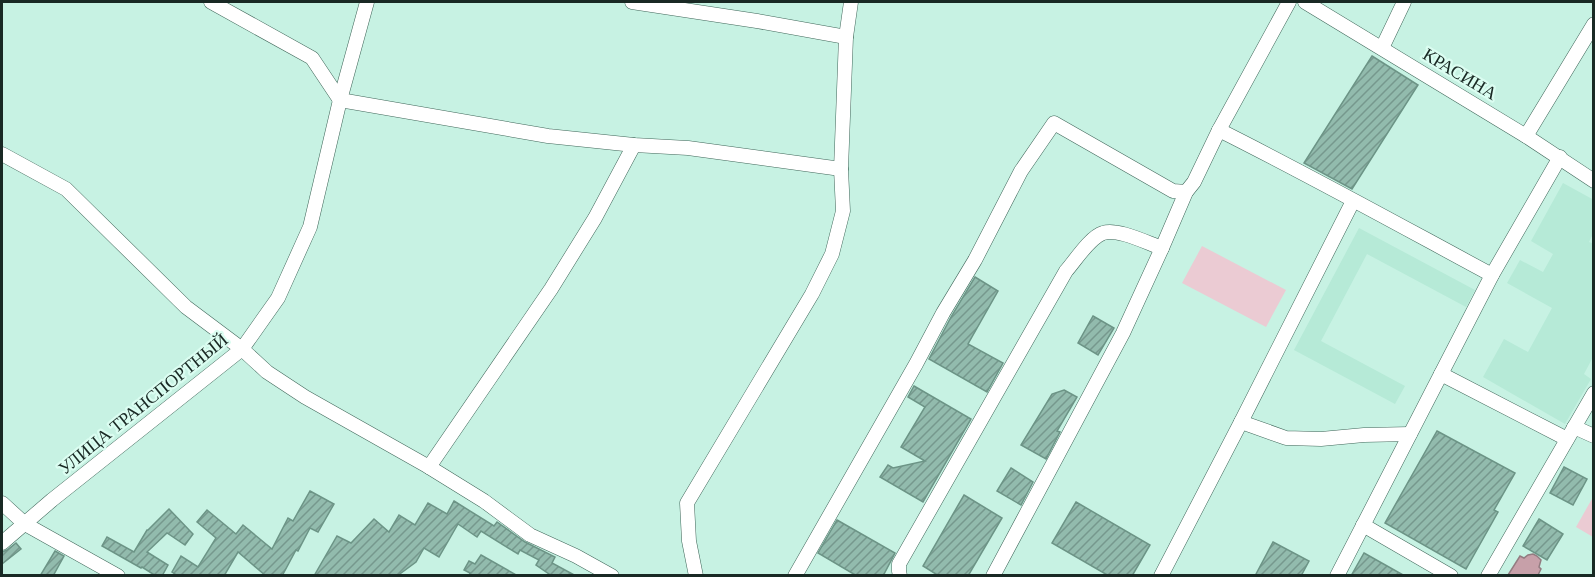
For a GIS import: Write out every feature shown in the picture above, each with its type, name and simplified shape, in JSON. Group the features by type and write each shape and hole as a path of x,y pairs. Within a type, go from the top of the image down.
{"street":[{"path":"211,2 312,58 340,100 548,136 688,148 842,169"},
{"name":"УЛИЦА ТРАНСПОРТНЫЙ","path":"2,543 52,500 242,349 278,298 310,227 340,100 367,2"},
{"path":"632,2 846,37"},
{"path":"696,576 689,541 687,503 806,304 832,254 843,211 846,37 851,2"},
{"path":"993,576 1123,333 1186,192 1194,183 1219,130 1289,2"},
{"name":"КРАСИНА","path":"1305,2 1560,157 1593,181"},
{"path":"1382,48 1404,2"},
{"path":"1526,136 1593,24"},
{"path":"795,576 975,260 1021,171 1054,123 1173,190 1186,192"},
{"path":"1219,130 1294,167 1492,275"},
{"path":"429,467 551,289 595,218 634,145"},
{"path":"2,153 66,189 186,307 242,349 267,372 305,398 429,467 484,501 530,536 576,556 612,576"},
{"path":"1337,576 1492,275 1560,157"},
{"path":"1161,576 1353,201"},
{"path":"900,576 899,564 1066,271 1101,233 1115,232 1162,248"},
{"path":"1441,374 1570,433 1593,436"},
{"path":"1488,576 1593,393"},
{"path":"1241,422 1286,438 1321,439 1410,434"},
{"path":"2,503 24,524 109,574"},
{"path":"1363,525 1451,576"}],"shaded area":[{"path":"1563,183 1594,200 1593,234 1589,242 1594,244 1593,357 1584,374 1591,379 1565,424 1483,377 1504,339 1528,352 1552,308 1507,283 1520,260 1543,272 1553,254 1531,241"},
{"path":"1359,228 1475,290 1466,307 1367,254 1321,341 1405,386 1395,404 1294,350"},
{"path":"1202,246 1286,290 1266,327 1182,283"},
{"path":"1593,497 1593,537 1576,527"},
{"path":"1533,554 1541,560 1538,575 1508,575 1520,556 1524,558"}],"building":[{"path":"1372,56 1418,85 1352,189 1304,163"},
{"path":"975,277 998,291 968,344 1003,363 987,392 929,359"},
{"path":"1093,316 1114,328 1098,355 1078,343"},
{"path":"914,386 971,419 923,502 880,477 888,465 893,468 925,461 901,447 925,407 908,397"},
{"path":"1064,390 1077,397 1057,431 1060,432 1046,459 1021,445 1052,394"},
{"path":"1437,431 1515,473 1494,510 1498,512 1466,569 1385,523"},
{"path":"1564,467 1587,479 1573,505 1550,493"},
{"path":"1011,468 1033,482 1021,505 997,491"},
{"path":"310,491 334,504 318,532 310,528 282,576 266,576 238,552 224,576 178,576 172,572 181,556 198,567 216,538 197,522 207,510 236,534 243,525 272,549 288,518 293,521"},
{"path":"964,495 1002,518 968,576 939,576 923,566"},
{"path":"454,501 494,526 497,522 525,542 555,557 552,563 576,576 552,576 536,565 539,560 520,550 518,554 481,531 477,537 458,524 439,557 424,548 416,562 397,576 314,576 337,536 351,543 374,519 389,532 399,515 415,525 428,503 447,514"},
{"path":"1076,502 1150,545 1132,576 1109,576 1052,543"},
{"path":"169,509 193,534 185,545 167,533 147,552 168,565 162,576 156,576 102,546 107,537 134,552 147,530"},
{"path":"1539,519 1563,534 1547,560 1523,546"},
{"path":"837,520 895,553 883,576 857,576 818,553"},
{"path":"1273,542 1309,561 1301,576 1255,576"},
{"path":"16,543 21,549 2,564 2,552"},
{"path":"55,551 64,556 53,576 40,576"},
{"path":"1364,553 1405,576 1351,576"},
{"path":"481,555 518,576 469,576 470,573 464,570 469,561 475,564"}]}
